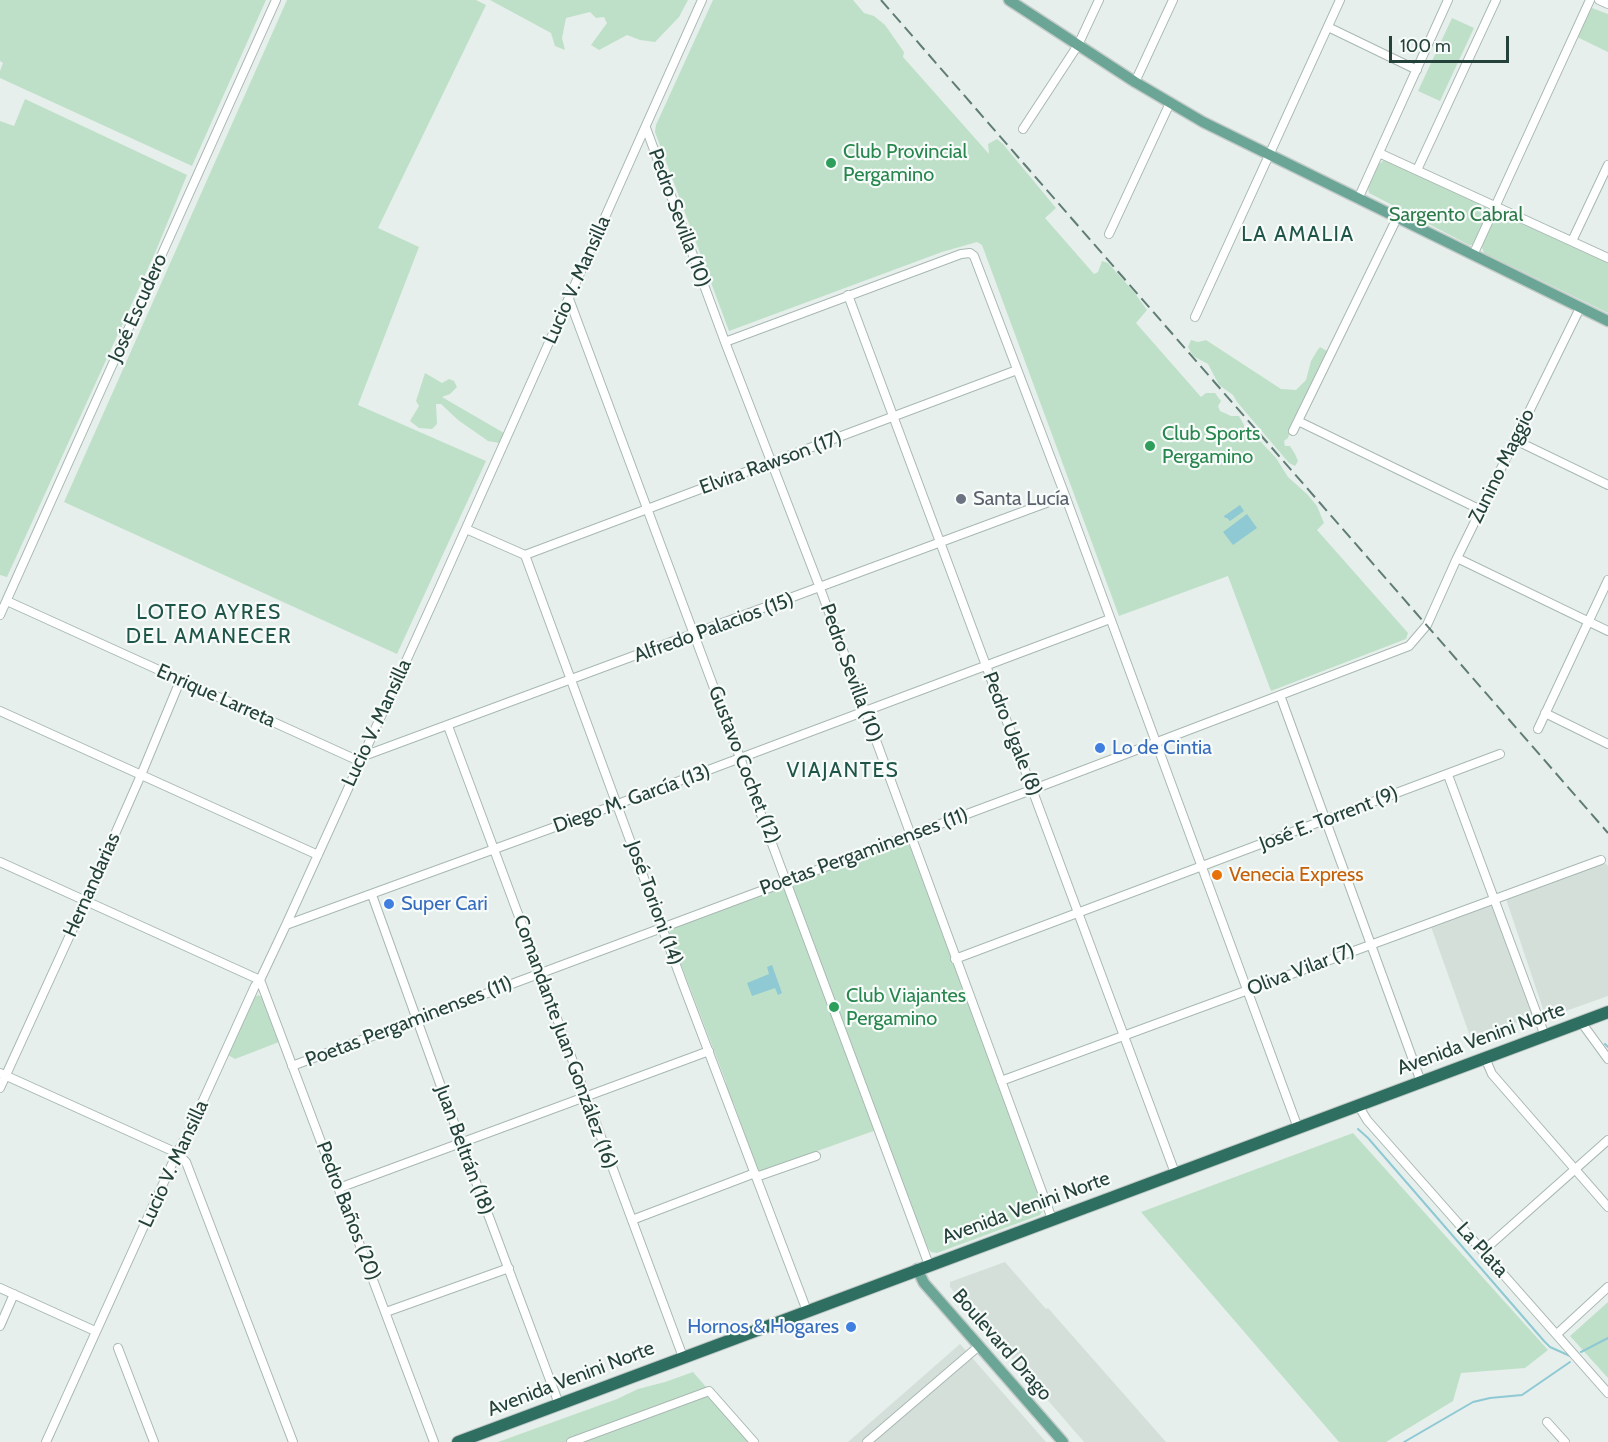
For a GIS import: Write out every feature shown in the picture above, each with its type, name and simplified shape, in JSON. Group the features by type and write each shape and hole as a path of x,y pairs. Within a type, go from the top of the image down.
{"highway":[{"name":"Avenida Venini Norte","path":"458,1442 1608,1012"}],"main road":[{"path":"1009,0 1136,82 1210,126 1608,321"},
{"name":"Boulevard Drago","path":"917,1269 924,1283 1063,1442"}],"street":[{"name":"José Escudero","path":"0,615 276,0"},
{"name":"Lucio V. Mansilla","path":"46,1442 177,1153 318,855 702,0"},
{"path":"1023,129 1078,45 1099,0"},
{"path":"1136,82 1173,0"},
{"path":"1195,317 1340,0"},
{"path":"1358,199 1448,0"},
{"path":"1417,170 1496,0"},
{"path":"1473,255 1590,0"},
{"path":"1599,0 1608,4"},
{"path":"1328,27 1417,70"},
{"path":"1109,234 1170,103"},
{"name":"Pedro Sevilla (10)","path":"646,128 1053,1219"},
{"path":"1379,153 1608,258"},
{"path":"1572,241 1608,165"},
{"path":"1293,431 1397,218"},
{"path":"725,342 961,254 970,253 976,259 1298,1128"},
{"name":"Pedro Ugale (8)","path":"848,295 1034,789 1175,1173"},
{"name":"Gustavo Cochet (12)","path":"569,299 929,1265"},
{"name":"Zunino Maggio","path":"1427,625 1457,558 1580,308"},
{"name":"Elvira Rawson (17)","path":"525,555 1017,370"},
{"path":"1298,421 1481,510"},
{"path":"1515,440 1608,485"},
{"name":"Alfredo Palacios (15)","path":"360,759 1065,496"},
{"path":"466,529 525,555"},
{"name":"José Torioni (14)","path":"525,555 807,1311"},
{"path":"1457,558 1608,631"},
{"path":"1538,729 1608,580"},
{"name":"Enrique Larreta","path":"7,600 180,681 360,759"},
{"name":"Diego M. García (13)","path":"286,925 618,804 1110,619"},
{"name":"Poetas Pergaminenses (11)","path":"292,1066 1405,648 1427,625"},
{"name":"Hernandarias","path":"0,1088 3,1074 86,900 180,681"},
{"path":"1280,696 1421,1082"},
{"path":"0,711 318,855"},
{"path":"1545,713 1608,744"},
{"name":"Comandante Juan González (16)","path":"448,726 683,1357"},
{"name":"José E. Torrent (9)","path":"955,959 1500,754"},
{"path":"1448,775 1545,1036"},
{"name":"Oliva Vilar (7)","path":"1001,1081 1601,860"},
{"path":"0,862 260,980"},
{"name":"Juan Beltrán (18)","path":"372,895 461,1142 560,1404"},
{"name":"Pedro Baños (20)","path":"260,980 434,1442"},
{"path":"1581,1022 1608,1059"},
{"path":"339,1188 709,1051"},
{"path":"1485,1058 1492,1074 1608,1207"},
{"path":"3,1074 177,1153 186,1162 293,1442"},
{"name":"La Plata","path":"1358,1106 1367,1120 1573,1351 1608,1394"},
{"path":"1483,1251 1608,1140"},
{"path":"632,1220 755,1175 816,1156"},
{"path":"386,1312 509,1268"},
{"path":"1557,1334 1608,1287"},
{"path":"0,1288 95,1330"},
{"path":"0,1326 14,1294"},
{"path":"867,1442 979,1346"},
{"path":"118,1348 154,1442"},
{"path":"571,1442 709,1391 754,1442"},
{"path":"1547,1422 1565,1442"}],"shaded area":[{"path":"1605,863 1608,866 1608,996 1546,1018 1506,899"},
{"path":"1494,901 1535,1016 1471,1039 1430,924"},
{"path":"1005,1262 1166,1442 1084,1442 950,1287 950,1282"},
{"path":"960,1344 1046,1442 848,1442"}],"green space":[{"path":"0,0 266,0 192,166 0,78 3,63 0,61"},
{"path":"287,0 476,0 486,5 378,228 419,247 358,405 486,461 397,654 64,502"},
{"path":"490,0 688,0 679,17 655,42 627,35 599,50 591,45 607,23 604,17 596,18 590,12 566,18 562,38 565,50 555,46 551,33"},
{"path":"713,0 853,0 864,13 874,16 885,25 904,52 903,57 989,154 988,144 997,139 1003,144 1056,208 1045,218 1094,274 1098,272 1102,261 1108,263 1134,292 1147,310 1136,323 1201,397 1206,393 1215,393 1221,401 1218,406 1220,411 1231,416 1239,416 1244,425 1244,435 1259,440 1276,458 1288,477 1307,494 1317,506 1324,523 1317,530 1408,633 1406,639 1271,691 1228,576 1119,616 982,245 977,242 942,252 729,331 655,132 656,125"},
{"path":"1592,8 1608,14 1608,52 1577,37"},
{"path":"1452,18 1474,28 1440,101 1418,91"},
{"path":"25,99 187,175 155,253 7,577 0,575 0,121 14,126"},
{"name":"Sargento Cabral","path":"1384,160 1486,207 1488,213 1473,245 1369,193 1368,187 1379,164"},
{"name":"Sargento Cabral","path":"1501,214 1608,263 1608,313 1484,253 1483,243 1494,218"},
{"path":"1191,340 1198,342 1206,340 1281,389 1296,390 1306,380 1311,361 1320,347 1327,351 1313,386 1303,400 1302,408 1294,417 1288,438 1284,441 1285,446 1290,446 1295,454 1298,461 1295,466 1289,463 1233,395 1219,385 1208,364 1193,356 1188,347"},
{"path":"425,373 442,383 449,379 454,381 457,387 450,394 442,397 504,433 499,443 488,441 458,420 441,404 436,404 437,424 432,429 419,428 410,421 419,406 416,401"},
{"name":"Club Viajantes Pergamino","path":"904,842 910,846 1044,1208 1040,1215 937,1253 931,1252 927,1247 882,1128 758,1172 734,1104 728,1097 726,1082 669,933 673,927"},
{"path":"258,995 262,997 279,1042 235,1059 228,1055"},
{"path":"1353,1133 1548,1350 1525,1368 1461,1373 1453,1401 1386,1442 1339,1442 1141,1212"},
{"path":"1608,1302 1608,1378 1570,1336"},
{"path":"693,1372 754,1442 498,1442 617,1399 638,1389"}],"water":[{"path":"1240,505 1244,511 1230,521 1225,518 1224,516"},
{"path":"1247,514 1257,528 1233,545 1223,532"},
{"path":"772,965 782,993 778,995 775,988 752,996 747,983 769,974 767,967"}],"waterway":[{"path":"1605,1044 1608,1047"},
{"path":"1358,1129 1544,1341 1550,1347 1570,1356"},
{"path":"1581,1352 1608,1338"},
{"path":"1404,1442 1473,1402 1522,1395 1570,1362"}],"railway":[{"path":"881,0 1608,833"}],"place":[{"name":"Club Provincial Pergamino","path":"831,163"},
{"name":"Club Sports Pergamino","path":"1150,446"},
{"name":"Santa Lucía","path":"961,499"},
{"name":"Lo de Cintia","path":"1100,748"},
{"name":"Venecia Express","path":"1217,875"},
{"name":"Super Cari","path":"389,904"},
{"name":"Club Viajantes Pergamino","path":"834,1007"},
{"name":"Hornos & Hogares","path":"851,1327"}],"district":[{"name":"LA AMALIA","path":"1298,235"},
{"name":"LOTEO AYRES DEL AMANECER","path":"209,625"},
{"name":"VIAJANTES","path":"843,771"}]}
